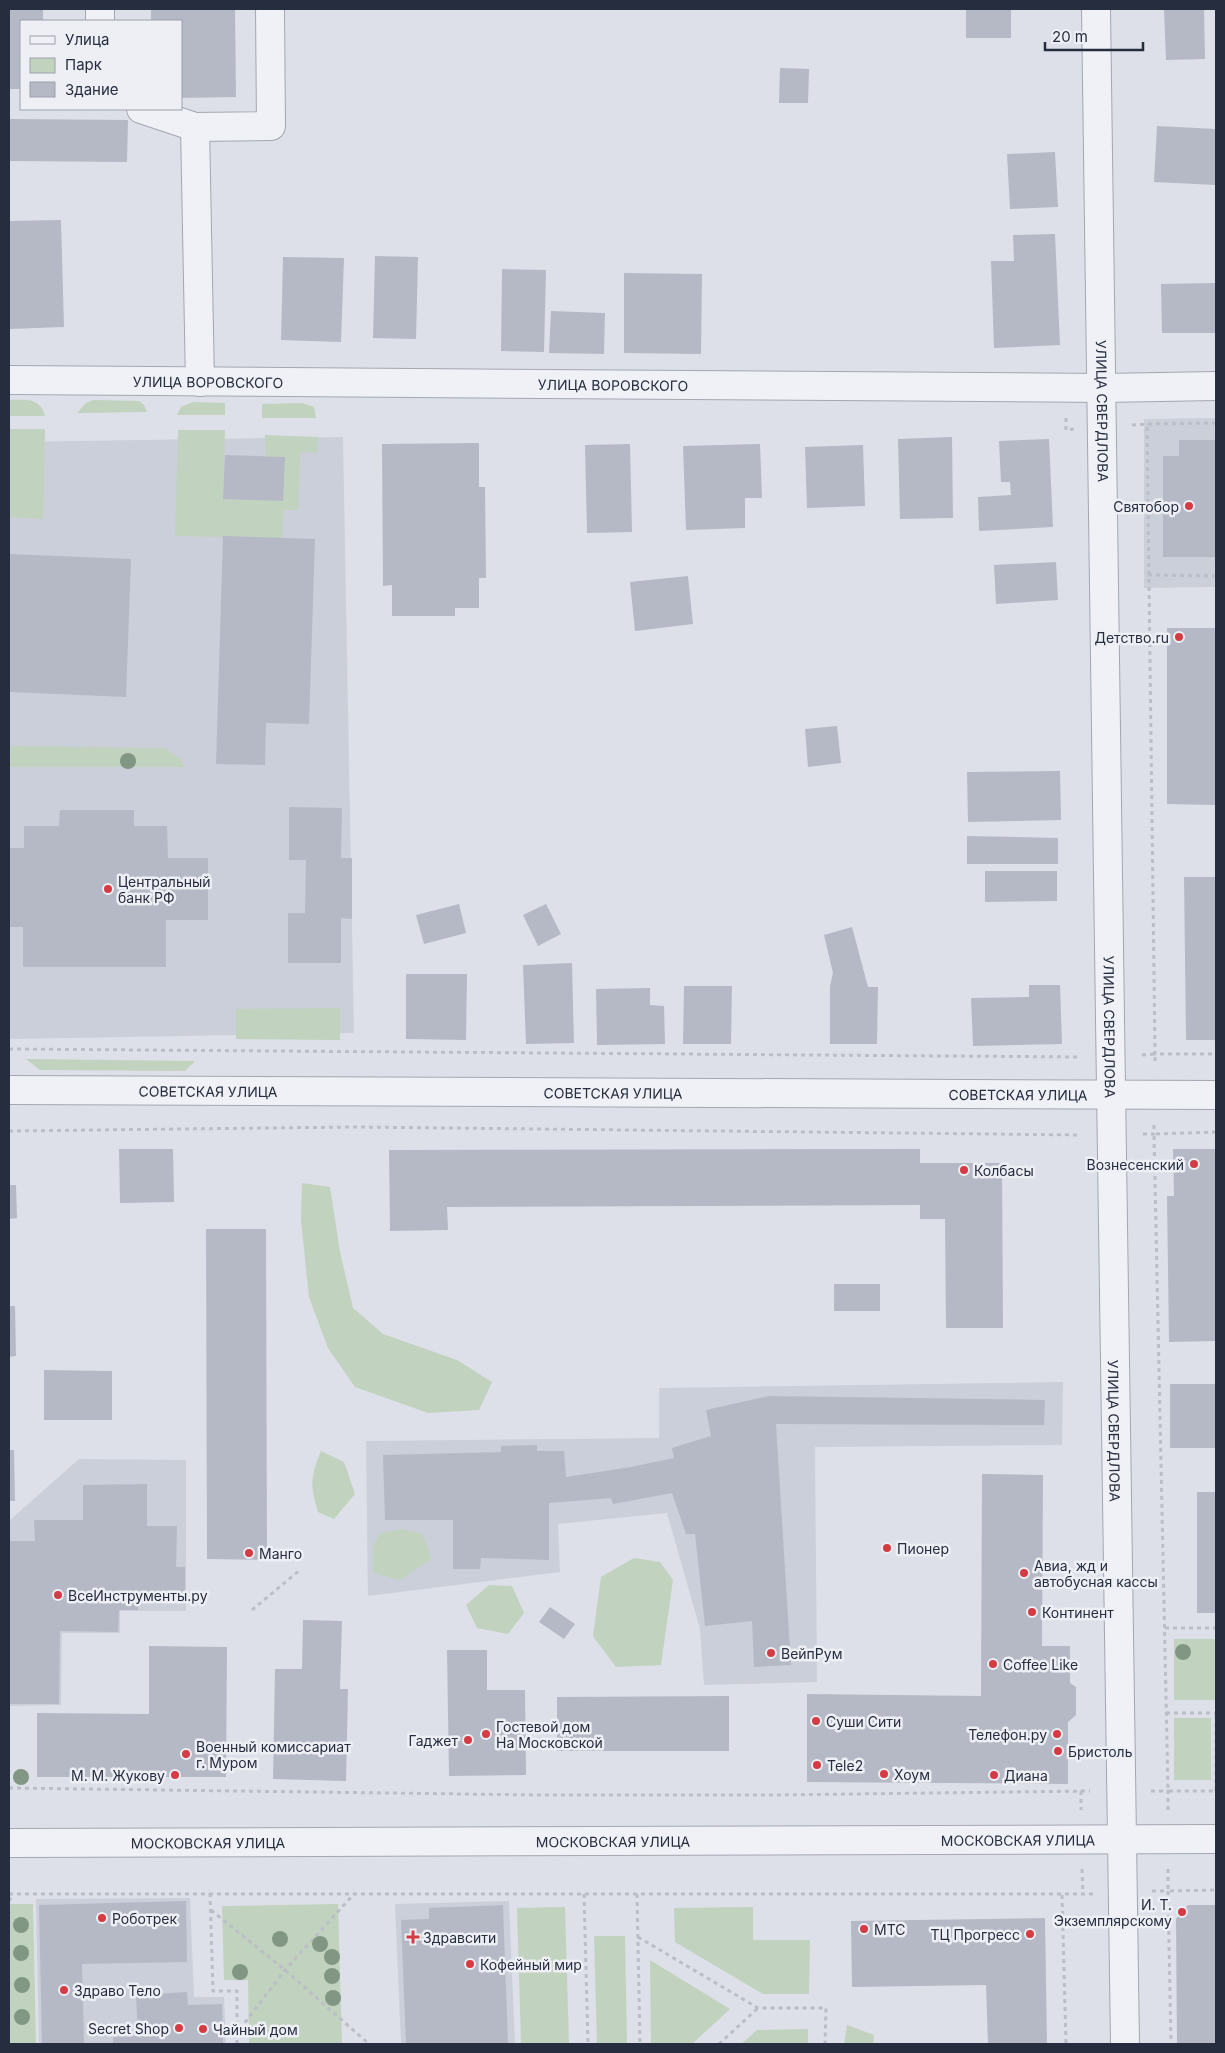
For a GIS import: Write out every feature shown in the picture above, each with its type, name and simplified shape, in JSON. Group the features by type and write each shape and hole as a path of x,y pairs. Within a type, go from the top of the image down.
{"street":[{"path":"144,110 195,127 271,126 270,9"},
{"name":"УЛИЦА СВЕРДЛОВА","path":"1096,9 1104,388 1109,1056 1120,1840 1125,2044"},
{"path":"195,127 200,382"},
{"name":"УЛИЦА ВОРОВСКОГО","path":"9,380 1104,388 1216,386"},
{"name":"СОВЕТСКАЯ УЛИЦА","path":"9,1090 1216,1095"},
{"name":"МОСКОВСКАЯ УЛИЦА","path":"9,1843 1216,1839"}],"path":[{"path":"1216,424 1147,424 1155,1054 1216,1054"},
{"path":"1148,575 1216,576"},
{"path":"9,1049 1109,1056"},
{"path":"1166,1713 1216,1713 1216,1791 1168,1791 1166,1713 1165,1628 1154,1134 1216,1132"},
{"path":"252,1610 300,1570"},
{"path":"1165,1628 1216,1628"},
{"path":"9,1788 549,1795 773,1795 1120,1791"},
{"path":"1168,1890 1171,2044"},
{"path":"9,1901 11,1894 1062,1895 1122,1893"},
{"path":"210,1894 213,1991 237,1991 237,2044"},
{"path":"237,2033 285,1970 355,1894"},
{"path":"584,1894 588,2044"},
{"path":"637,1894 640,2044"},
{"path":"1062,1895 1066,2044"},
{"path":"211,1910 285,1970 369,2044"},
{"path":"638,1937 758,2008 826,2008 825,2044"},
{"path":"719,2044 758,2008"}],"shaded area":[{"path":"1216,418 1216,587 1144,588 1144,419"},
{"path":"343,437 354,1033 9,1039 9,442"},
{"path":"1063,1382 1062,1445 815,1447 817,1682 704,1685 700,1629 667,1513 558,1524 560,1572 368,1596 366,1441 659,1438 659,1388"},
{"path":"79,1459 186,1460 186,1611 120,1611 120,1633 62,1633 61,1705 9,1706 9,1521"},
{"path":"190,1898 194,1997 224,1997 226,2044 39,2044 36,1899"},
{"path":"509,1901 515,2044 401,2044 395,1904"}],"green space":[{"path":"9,400 26,400 36,403 40,405 45,416 9,416"},
{"path":"93,400 139,401 144,405 147,412 77,413 86,403"},
{"path":"193,402 225,403 225,415 177,415 181,407"},
{"path":"302,403 314,407 316,418 262,418 262,404"},
{"path":"9,429 45,429 43,519 9,517"},
{"path":"178,430 225,430 223,499 283,501 266,457 265,435 318,437 317,453 300,452 298,510 283,510 282,538 175,536"},
{"path":"9,746 165,748 180,759 185,767 9,767"},
{"path":"340,1008 340,1040 236,1039 236,1009"},
{"path":"26,1059 195,1061 185,1071 40,1070"},
{"path":"302,1183 330,1187 340,1252 353,1308 383,1334 457,1360 492,1382 479,1410 428,1413 355,1387 328,1348 309,1297 301,1220"},
{"path":"321,1451 344,1462 355,1494 334,1519 318,1512 314,1494 312,1481"},
{"path":"401,1529 423,1534 431,1559 400,1580 373,1573 373,1546 380,1533"},
{"path":"634,1558 660,1562 673,1580 661,1665 616,1667 593,1636 601,1577"},
{"path":"489,1585 512,1586 524,1613 508,1634 477,1628 466,1605"},
{"path":"1174,1639 1216,1639 1216,1700 1174,1700"},
{"path":"1174,1718 1211,1718 1211,1780 1174,1780"},
{"path":"9,1904 33,1904 36,2044 9,2044"},
{"path":"338,1904 342,2044 249,2044 248,1980 224,1980 222,1906"},
{"path":"565,1907 569,2044 521,2044 517,1908"},
{"path":"753,1907 753,1940 810,1940 809,1994 763,1994 675,1942 674,1908"},
{"path":"594,1936 625,1936 627,2044 597,2044"},
{"path":"650,1960 730,2009 692,2044 651,2044"},
{"path":"847,2025 874,2035 873,2044 844,2044"},
{"path":"808,2029 808,2044 741,2044 757,2030"}],"building":[{"path":"9,9 43,9 43,20 20,20 20,89 9,89"},
{"path":"151,9 235,9 236,97 182,98 182,20 151,20"},
{"path":"966,9 1011,9 1011,38 966,38"},
{"path":"1164,9 1204,9 1205,59 1166,60"},
{"path":"780,68 809,69 808,103 779,103"},
{"path":"9,119 128,120 127,162 9,161"},
{"path":"1157,126 1216,129 1216,185 1154,182"},
{"path":"1055,152 1058,207 1010,209 1007,154"},
{"path":"61,220 64,327 9,329 9,221"},
{"path":"1055,234 1060,345 994,348 991,261 1014,261 1013,235"},
{"path":"375,256 418,257 416,339 373,338"},
{"path":"283,257 344,258 341,342 281,340"},
{"path":"502,269 546,270 544,352 501,351"},
{"path":"624,273 702,274 701,354 624,353"},
{"path":"1216,283 1216,333 1162,333 1161,284"},
{"path":"551,311 605,313 604,354 549,353"},
{"path":"952,437 953,518 900,519 898,439"},
{"path":"1049,439 1053,527 979,531 978,497 1011,495 1010,482 1001,482 999,441"},
{"name":"Святобор","path":"1179,440 1216,440 1216,557 1163,557 1163,456 1179,456"},
{"path":"479,443 479,487 485,487 486,578 479,578 479,608 455,608 455,616 392,616 392,585 383,586 382,444"},
{"path":"630,444 632,532 587,533 585,445"},
{"path":"760,444 762,498 745,498 745,528 686,530 683,446"},
{"path":"863,445 865,506 807,508 805,447"},
{"path":"225,455 285,457 283,501 223,499"},
{"path":"223,536 315,539 309,724 266,723 265,765 216,764"},
{"path":"9,554 131,559 126,697 9,692"},
{"path":"1056,562 1058,600 996,604 994,565"},
{"path":"688,576 693,624 635,631 630,582"},
{"path":"1167,628 1216,628 1216,805 1167,804"},
{"path":"837,726 841,763 808,767 805,729"},
{"path":"1060,771 1061,820 968,822 967,772"},
{"path":"289,807 342,808 341,858 352,858 352,919 341,918 341,963 288,963 288,913 305,913 306,860 289,860"},
{"name":"Центральный банк РФ","path":"60,810 134,810 134,826 167,826 168,858 208,858 208,920 166,920 166,967 23,967 23,927 9,927 9,848 24,848 24,826 59,826"},
{"path":"967,836 1058,838 1058,864 967,864"},
{"path":"985,871 1057,871 1057,901 985,902"},
{"path":"1184,877 1216,877 1216,1040 1186,1040"},
{"path":"459,904 466,933 424,944 416,915"},
{"path":"546,904 561,934 538,946 523,915"},
{"path":"852,927 868,987 878,987 877,1044 830,1044 830,986 833,973 824,935"},
{"path":"572,963 574,1043 526,1044 523,965"},
{"path":"406,974 467,974 466,1040 406,1039"},
{"path":"1029,985 1060,985 1062,1044 973,1046 971,998 1029,997"},
{"path":"684,986 732,986 731,1044 683,1044"},
{"path":"650,988 650,1005 664,1006 665,1044 597,1045 596,989"},
{"path":"119,1149 173,1149 174,1202 120,1203"},
{"path":"920,1149 920,1163 1002,1163 1003,1328 946,1328 945,1219 920,1219 920,1205 447,1207 448,1230 390,1231 389,1150"},
{"path":"1173,1149 1216,1149 1216,1341 1169,1342 1167,1196 1174,1196"},
{"path":"9,1185 16,1185 17,1218 9,1219"},
{"path":"206,1229 266,1229 267,1560 207,1559"},
{"path":"834,1284 880,1284 880,1311 834,1311"},
{"path":"9,1306 15,1306 16,1356 9,1357"},
{"path":"44,1370 112,1371 112,1420 44,1420"},
{"path":"1170,1384 1216,1384 1216,1448 1170,1448"},
{"path":"769,1396 1045,1400 1044,1425 776,1424 791,1665 754,1667 752,1621 705,1626 695,1534 686,1534 672,1493 613,1504 611,1498 549,1503 549,1560 481,1558 480,1569 453,1569 453,1520 385,1520 383,1455 501,1452 501,1446 537,1445 537,1451 564,1451 566,1477 674,1458 672,1448 711,1436 706,1410"},
{"path":"9,1450 14,1450 15,1501 9,1501"},
{"path":"982,1474 1043,1475 1042,1646 1070,1646 1070,1683 1076,1687 1076,1715 1068,1722 1068,1784 807,1782 807,1694 981,1696"},
{"path":"147,1484 147,1526 177,1526 176,1567 185,1567 185,1603 138,1603 138,1610 119,1610 118,1632 60,1631 59,1704 9,1704 9,1541 35,1541 34,1520 83,1520 83,1485"},
{"path":"1197,1492 1216,1492 1216,1613 1197,1613"},
{"path":"550,1607 575,1624 564,1639 539,1622"},
{"path":"303,1620 342,1621 340,1689 348,1689 346,1781 273,1779 275,1669 302,1669"},
{"path":"149,1646 227,1647 226,1777 37,1777 37,1713 149,1714"},
{"path":"447,1650 487,1650 487,1690 525,1690 526,1775 449,1776"},
{"path":"729,1696 729,1751 557,1751 557,1697"},
{"path":"186,1901 187,1962 82,1964 84,2044 42,2044 39,1905"},
{"path":"503,1905 508,2044 406,2044 401,1920 429,1919 429,1908"},
{"path":"1188,1905 1216,1905 1216,2044 1177,2044 1176,1919"},
{"path":"1045,1918 1047,2044 988,2044 986,1985 852,1987 851,1921"},
{"path":"187,1992 188,2005 222,2004 223,2044 113,2044 113,2037 138,2036 136,1995"}],"place":[{"name":"Святобор","path":"1189,506"},
{"name":"Детство.ru","path":"1179,637"},
{"name":"Центральный банк РФ","path":"108,889"},
{"name":"Вознесенский","path":"1194,1164"},
{"name":"Колбасы","path":"964,1170"},
{"name":"Пионер","path":"887,1548"},
{"name":"Манго","path":"249,1553"},
{"name":"Авиа, жд и автобусная кассы","path":"1024,1573"},
{"name":"ВсеИнструменты.ру","path":"58,1595"},
{"name":"Континент","path":"1032,1612"},
{"name":"ВейпРум","path":"771,1653"},
{"name":"Coffee Like","path":"993,1664"},
{"name":"Суши Сити","path":"816,1721"},
{"name":"Гостевой дом На Московской","path":"486,1734"},
{"name":"Телефон.ру","path":"1057,1734"},
{"name":"Гаджет","path":"468,1740"},
{"name":"Бристоль","path":"1058,1751"},
{"name":"Военный комиссариат г. Муром","path":"186,1754"},
{"name":"Tele2","path":"817,1765"},
{"name":"Хоум","path":"884,1774"},
{"name":"М. М. Жукову","path":"175,1775"},
{"name":"Диана","path":"994,1775"},
{"name":"И. Т. Экземплярскому","path":"1182,1912"},
{"name":"Роботрек","path":"102,1918"},
{"name":"МТС","path":"864,1929"},
{"name":"ТЦ Прогресс","path":"1030,1934"},
{"name":"Здравсити","path":"413,1937"},
{"name":"Кофейный мир","path":"470,1964"},
{"name":"Здраво Тело","path":"64,1990"},
{"name":"Secret Shop","path":"179,2028"},
{"name":"Чайный дом","path":"203,2029"}]}
